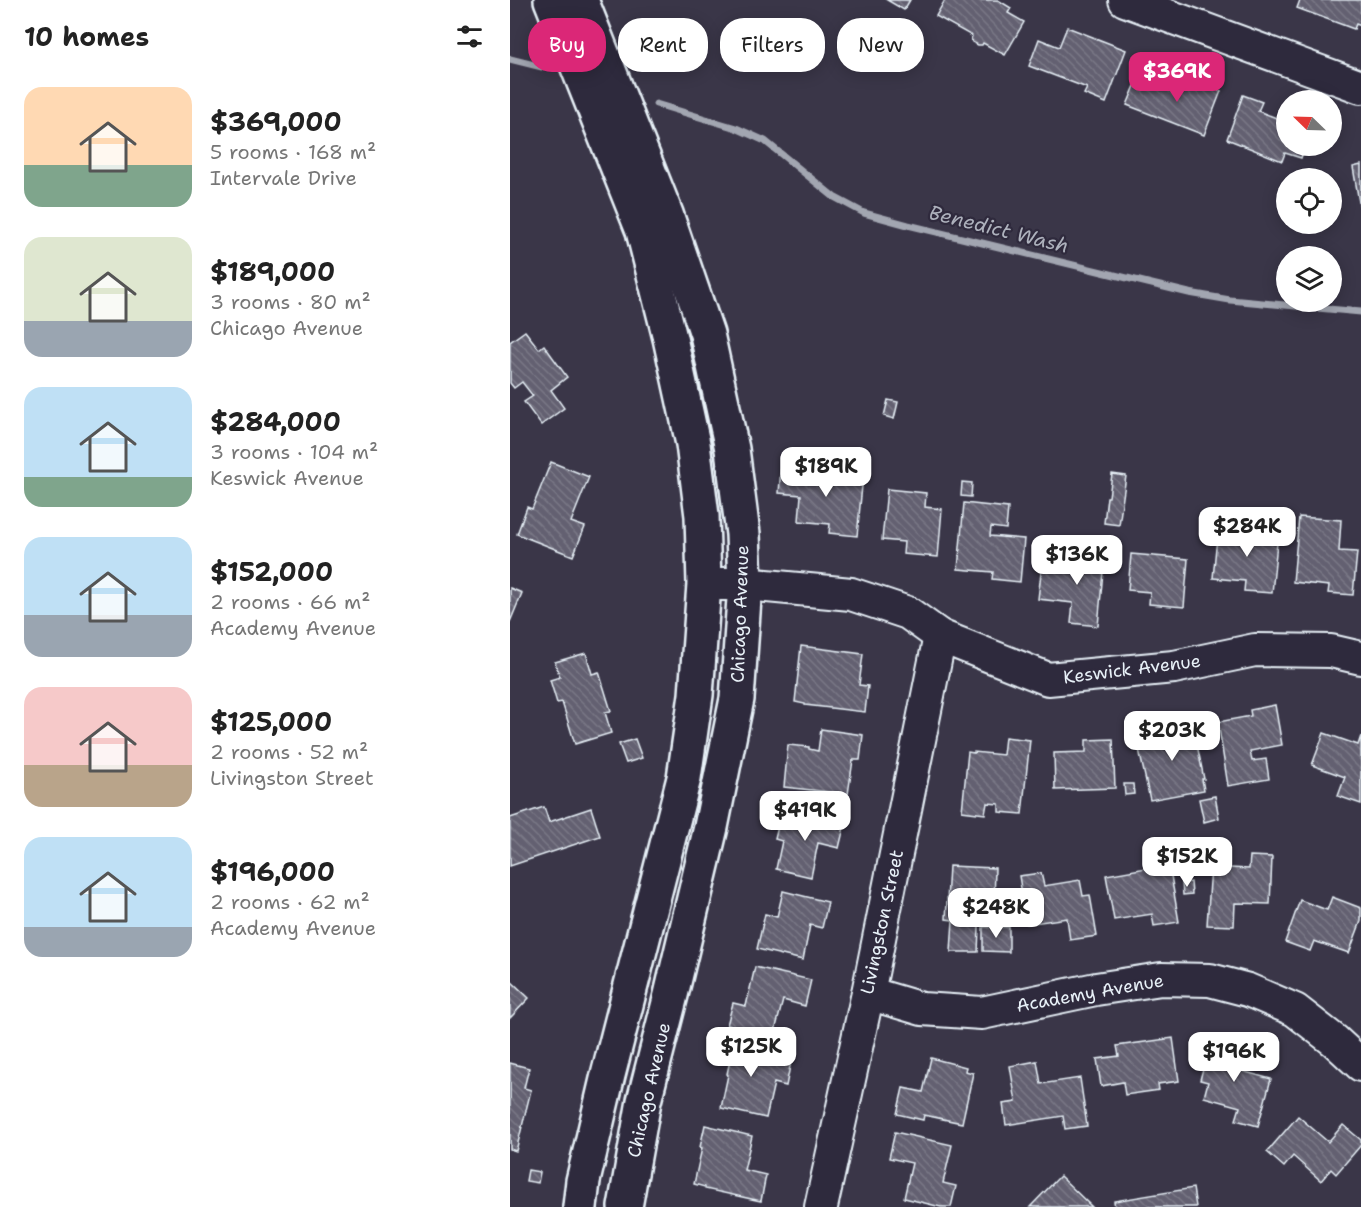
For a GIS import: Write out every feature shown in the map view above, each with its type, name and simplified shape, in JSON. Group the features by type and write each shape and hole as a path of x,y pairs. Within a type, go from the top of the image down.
{"main road":[{"name":"Chicago Avenue","path":"551,0 643,231 670,338 693,444 702,516 704,584 696,695 684,778 608,1075 583,1181 580,1207"},
{"name":"Chicago Avenue","path":"581,0 666,214 707,334 732,449 744,534 745,584 737,699 711,827 644,1101 625,1207"}],"street":[{"path":"1134,2 1361,87"},
{"name":"Keswick Avenue","path":"704,584 745,584 850,594 908,613 940,636 1048,678 1174,667 1255,650 1331,651 1361,658"},
{"name":"Livingston Street","path":"821,1207 868,993 940,636"},
{"name":"Academy Avenue","path":"868,993 922,1009 982,1013 1096,989 1161,979 1210,980 1248,990 1295,1010 1361,1065"}],"building":[{"path":"887,0 910,0 904,10"},
{"path":"945,0 998,0 1011,8 1008,13 1024,22 1005,55 983,43 978,45 972,42 972,36 936,16"},
{"path":"1300,0 1361,0 1361,26 1356,24 1354,29 1297,8"},
{"path":"1067,27 1126,50 1106,103 1084,94 1087,88 1029,66 1039,39 1059,47"},
{"path":"1159,75 1194,89 1197,82 1221,91 1204,135 1127,105 1137,81 1154,87"},
{"path":"1243,95 1262,102 1258,111 1276,118 1276,156 1284,156 1282,161 1227,139"},
{"path":"1361,165 1361,208 1360,208 1353,167"},
{"path":"525,331 539,349 544,345 567,377 551,390 564,408 541,425 524,402 533,396 522,382 514,388 510,383 510,342"},
{"path":"888,400 898,402 894,419 884,416"},
{"path":"551,462 589,477 571,522 585,527 573,556 517,534 527,507 532,509"},
{"path":"781,468 863,476 857,536 829,533 830,524 799,521 801,495 779,493"},
{"path":"1112,474 1126,476 1119,525 1104,523"},
{"path":"962,482 972,483 971,497 961,496"},
{"path":"887,489 926,493 925,507 942,509 938,557 903,554 904,542 882,540"},
{"path":"964,503 1008,508 1006,529 991,527 990,536 1024,539 1020,582 992,579 993,572 958,569"},
{"path":"1299,517 1341,520 1339,551 1357,552 1353,595 1328,593 1329,586 1293,582"},
{"path":"1218,527 1278,533 1272,593 1244,591 1245,581 1213,578"},
{"path":"1080,547 1105,550 1098,626 1071,623 1073,603 1038,599 1042,564 1077,568"},
{"path":"1131,554 1188,559 1184,607 1149,604 1150,592 1128,590"},
{"path":"510,588 522,593 510,622"},
{"path":"801,646 863,654 859,685 868,686 865,712 795,702"},
{"path":"586,653 592,674 599,672 611,711 605,712 611,733 575,744 562,702 557,703 550,680 560,677 555,662"},
{"path":"1275,705 1282,745 1250,751 1252,761 1266,759 1269,779 1228,786 1218,722 1251,716 1250,710"},
{"path":"1192,720 1204,779 1202,779 1204,790 1150,800 1137,740 1168,734 1167,725"},
{"path":"821,729 863,735 860,760 853,760 848,794 784,787 788,745 809,747 809,749 818,751"},
{"path":"1324,733 1358,745 1361,736 1361,804 1338,796 1345,777 1312,765"},
{"path":"1005,737 1030,740 1022,814 999,812 999,804 987,803 985,814 962,811 968,752 1003,755"},
{"path":"635,739 642,758 626,763 619,744"},
{"path":"1113,739 1115,788 1055,790 1054,753 1086,752 1086,740"},
{"path":"1124,784 1133,784 1134,794 1125,795"},
{"path":"1215,796 1219,818 1204,822 1199,799"},
{"path":"544,807 549,822 591,808 600,836 510,866 510,818"},
{"path":"781,814 818,823 820,816 845,823 839,848 818,843 811,877 776,869 782,841 775,839"},
{"path":"1250,856 1272,857 1270,904 1235,903 1234,926 1207,925 1211,867 1249,869"},
{"path":"1169,864 1179,922 1154,926 1152,914 1114,920 1106,875"},
{"path":"949,866 995,868 994,904 980,903 978,952 951,952 953,920 946,919"},
{"path":"1041,873 1044,886 1080,880 1083,896 1090,895 1097,936 1070,940 1067,918 1027,924 1019,876"},
{"path":"1191,882 1192,894 1183,895 1182,883"},
{"path":"783,891 828,902 822,928 810,925 803,960 757,949 765,914 777,917"},
{"path":"1332,897 1361,908 1361,921 1349,953 1314,941 1310,951 1285,942 1300,900 1327,910"},
{"path":"983,927 1009,927 1009,952 983,951"},
{"path":"755,967 811,980 805,1006 783,1000 774,1035 727,1025 733,1003 746,1006"},
{"path":"510,980 529,998 510,1018"},
{"path":"718,1034 744,1040 742,1050 791,1061 786,1086 774,1083 766,1118 721,1108 732,1051 715,1047"},
{"path":"1173,1038 1179,1081 1158,1084 1159,1090 1125,1095 1123,1082 1101,1086 1097,1059 1119,1056 1117,1046"},
{"path":"1211,1039 1237,1046 1231,1068 1271,1079 1258,1126 1236,1120 1240,1107 1204,1097 1208,1082 1200,1080"},
{"path":"931,1058 966,1067 965,1071 973,1073 962,1123 924,1115 923,1120 897,1114 903,1088 923,1092"},
{"path":"1037,1061 1041,1084 1080,1078 1087,1126 1065,1129 1063,1116 1006,1125 1003,1104 1016,1102 1010,1066"},
{"path":"510,1063 529,1068 524,1088 531,1090 516,1151 510,1149"},
{"path":"1298,1116 1328,1142 1343,1125 1361,1140 1361,1145 1336,1174 1331,1169 1321,1181 1293,1156 1284,1167 1267,1152"},
{"path":"705,1125 752,1136 744,1170 766,1175 761,1201 705,1189 705,1187 694,1184"},
{"path":"895,1132 952,1145 943,1183 956,1186 951,1207 941,1207 904,1198 912,1163 889,1158"},
{"path":"528,1170 540,1172 538,1183 526,1181"},
{"path":"1060,1176 1092,1207 1030,1207"},
{"path":"1193,1188 1196,1207 1115,1207 1114,1201"}],"waterway":[{"path":"510,59 528,64"},
{"name":"Benedict Wash","path":"656,104 736,128 765,141 834,197 864,213 1189,293 1230,300 1361,312"}]}
